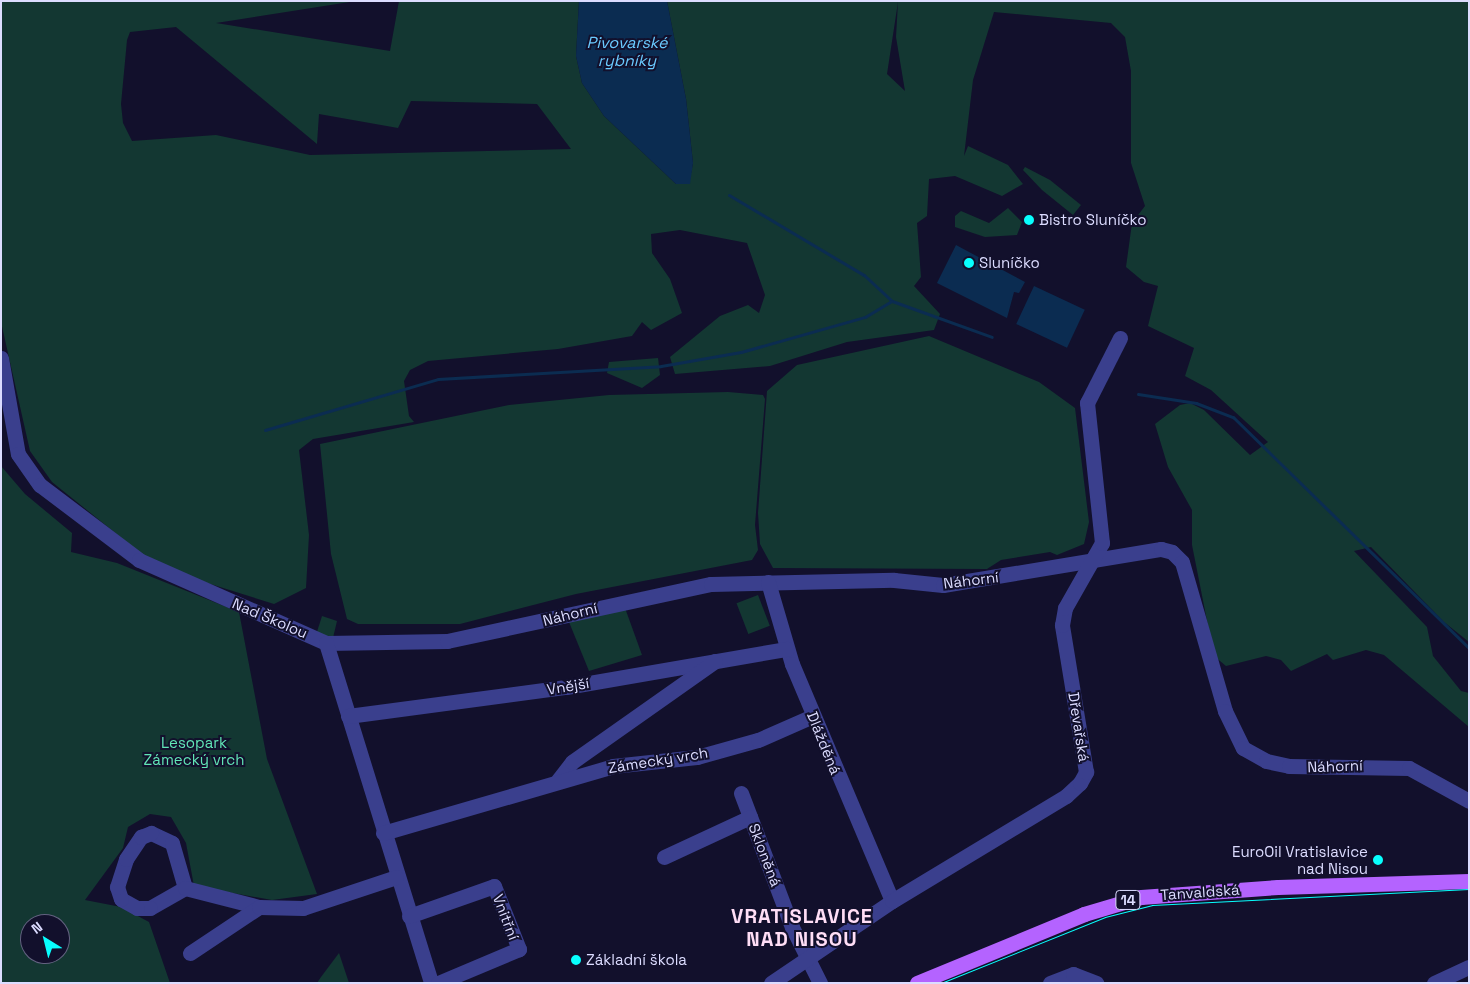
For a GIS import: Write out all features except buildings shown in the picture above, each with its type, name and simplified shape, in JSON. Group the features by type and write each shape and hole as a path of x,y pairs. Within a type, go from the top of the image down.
{"main road":[{"name":"Tanvaldská","path":"917,983 1084,914 1141,897 1278,887 1469,880"}],"street":[{"name":"Dřevařská","path":"808,960 892,900 1066,796 1080,783 1086,772 1062,625 1065,608 1096,560 1102,543 1087,403 1120,338"},
{"name":"Nad Školou","path":"1,358 18,454"},
{"name":"Nad Školou","path":"1,434 53,496 139,560 326,643 396,877 431,983"},
{"name":"Náhorní","path":"326,643 447,642 711,584 894,580 943,585 1161,549 1172,552 1182,562 1225,711 1244,748 1266,761 1289,766 1409,768 1469,801"},
{"name":"Dlážděná","path":"768,582 787,649 813,716 892,900"},
{"name":"Vnější","path":"348,716 566,687 718,659 787,649"},
{"name":"Zámecký vrch","path":"558,780 572,762 718,659"},
{"name":"Zámecký vrch","path":"383,834 558,780 613,766 697,757 758,740 813,716"},
{"name":"Skloněná","path":"741,793 808,960"},
{"path":"664,857 750,817"},
{"path":"185,888 172,843 151,833 141,837 126,859 117,887 128,906 145,909 185,888 259,907 303,908 396,877"},
{"name":"Vnitřní","path":"409,916 494,886 519,949 438,983"},
{"path":"190,953 259,907"},
{"path":"771,983 808,960 820,983"},
{"path":"1434,983 1469,967"},
{"path":"1050,983 1073,974 1096,983"}],"green space":[{"path":"1,1 356,1 216,23 390,51 399,1 579,1 576,56 582,83 604,116 676,184 689,184 693,163 686,99 667,1 1469,1 1469,642 1444,622 1371,547 1354,551 1427,627 1433,656 1461,691 1469,693 1469,727 1384,655 1366,650 1333,660 1327,654 1291,671 1281,660 1266,656 1226,666 1214,656 1192,545 1192,510 1168,467 1155,424 1180,405 1190,403 1204,410 1250,455 1268,442 1211,390 1185,376 1194,348 1148,326 1158,286 1144,282 1126,267 1132,223 1145,206 1131,163 1131,71 1125,37 1111,23 994,12 973,80 964,156 968,146 1008,165 1023,184 1002,196 955,176 929,179 927,216 917,223 921,277 914,286 940,314 934,330 847,342 770,366 675,374 670,357 720,316 748,305 759,313 765,295 747,243 680,230 651,234 652,253 670,279 682,313 651,330 642,322 632,336 558,349 428,361 410,370 404,381 409,416 414,422 313,439 299,450 309,535 306,588 274,604 204,582 144,556 52,482 30,451 1,322","holes":["898,2 896,37 905,91 887,74","176,27 317,144 319,114 398,128 411,101 537,104 571,149 310,155 216,135 132,141 123,123 121,104 127,40 130,32"]},
{"path":"1025,167 1050,180 1081,205 1073,215 1042,190 1023,170"},
{"path":"1008,208 1022,222 1017,235 985,237 955,227 955,216 961,211 989,223"},
{"path":"929,336 1039,382 1075,408 1089,522 1084,544 1057,555 1050,552 1001,560 987,569 773,568 760,544 758,513 767,391 797,365"},
{"path":"658,358 660,375 642,388 607,373 609,362"},
{"path":"728,392 763,395 765,399 755,525 758,550 752,560 576,594 460,624 358,624 347,619 331,554 320,444 509,405 609,395"},
{"name":"Lesopark Zámecký vrch","path":"1,466 25,494 72,533 71,552 117,563 239,612 267,759 317,894 272,900 194,886 186,843 171,817 150,814 128,827 123,848 85,900 121,907 149,922 170,983 1,983"},
{"path":"758,595 770,626 748,634 737,603"},
{"path":"625,608 642,655 589,671 569,622"},
{"path":"322,616 337,621 332,642 316,635"},
{"path":"339,953 349,983 317,983 321,977"}],"water":[{"name":"Pivovarské rybníky","path":"579,1 667,1 686,99 693,163 690,184 676,184 604,116 582,83 576,56"},
{"name":"Sluníčko","path":"956,245 1025,282 1019,293 1014,292 1007,318 937,283"},
{"name":"Sluníčko","path":"1034,286 1085,310 1067,348 1016,324"}],"waterway":[{"path":"729,195 864,275 892,301 992,337"},
{"path":"265,430 438,379 661,366 741,352 865,317 892,301"},
{"path":"1138,394 1196,403 1233,417 1469,648"}],"tram line":[{"path":"941,983 1105,917 1152,905 1469,889"}],"place":[{"name":"Bistro Sluníčko","path":"1029,220"},
{"name":"Sluníčko","path":"969,263"},
{"name":"EuroOil Vratislavice nad Nisou","path":"1378,860"},
{"name":"Základní škola","path":"576,960"}],"district":[{"name":"VRATISLAVICE NAD NISOU","path":"802,928"}]}
